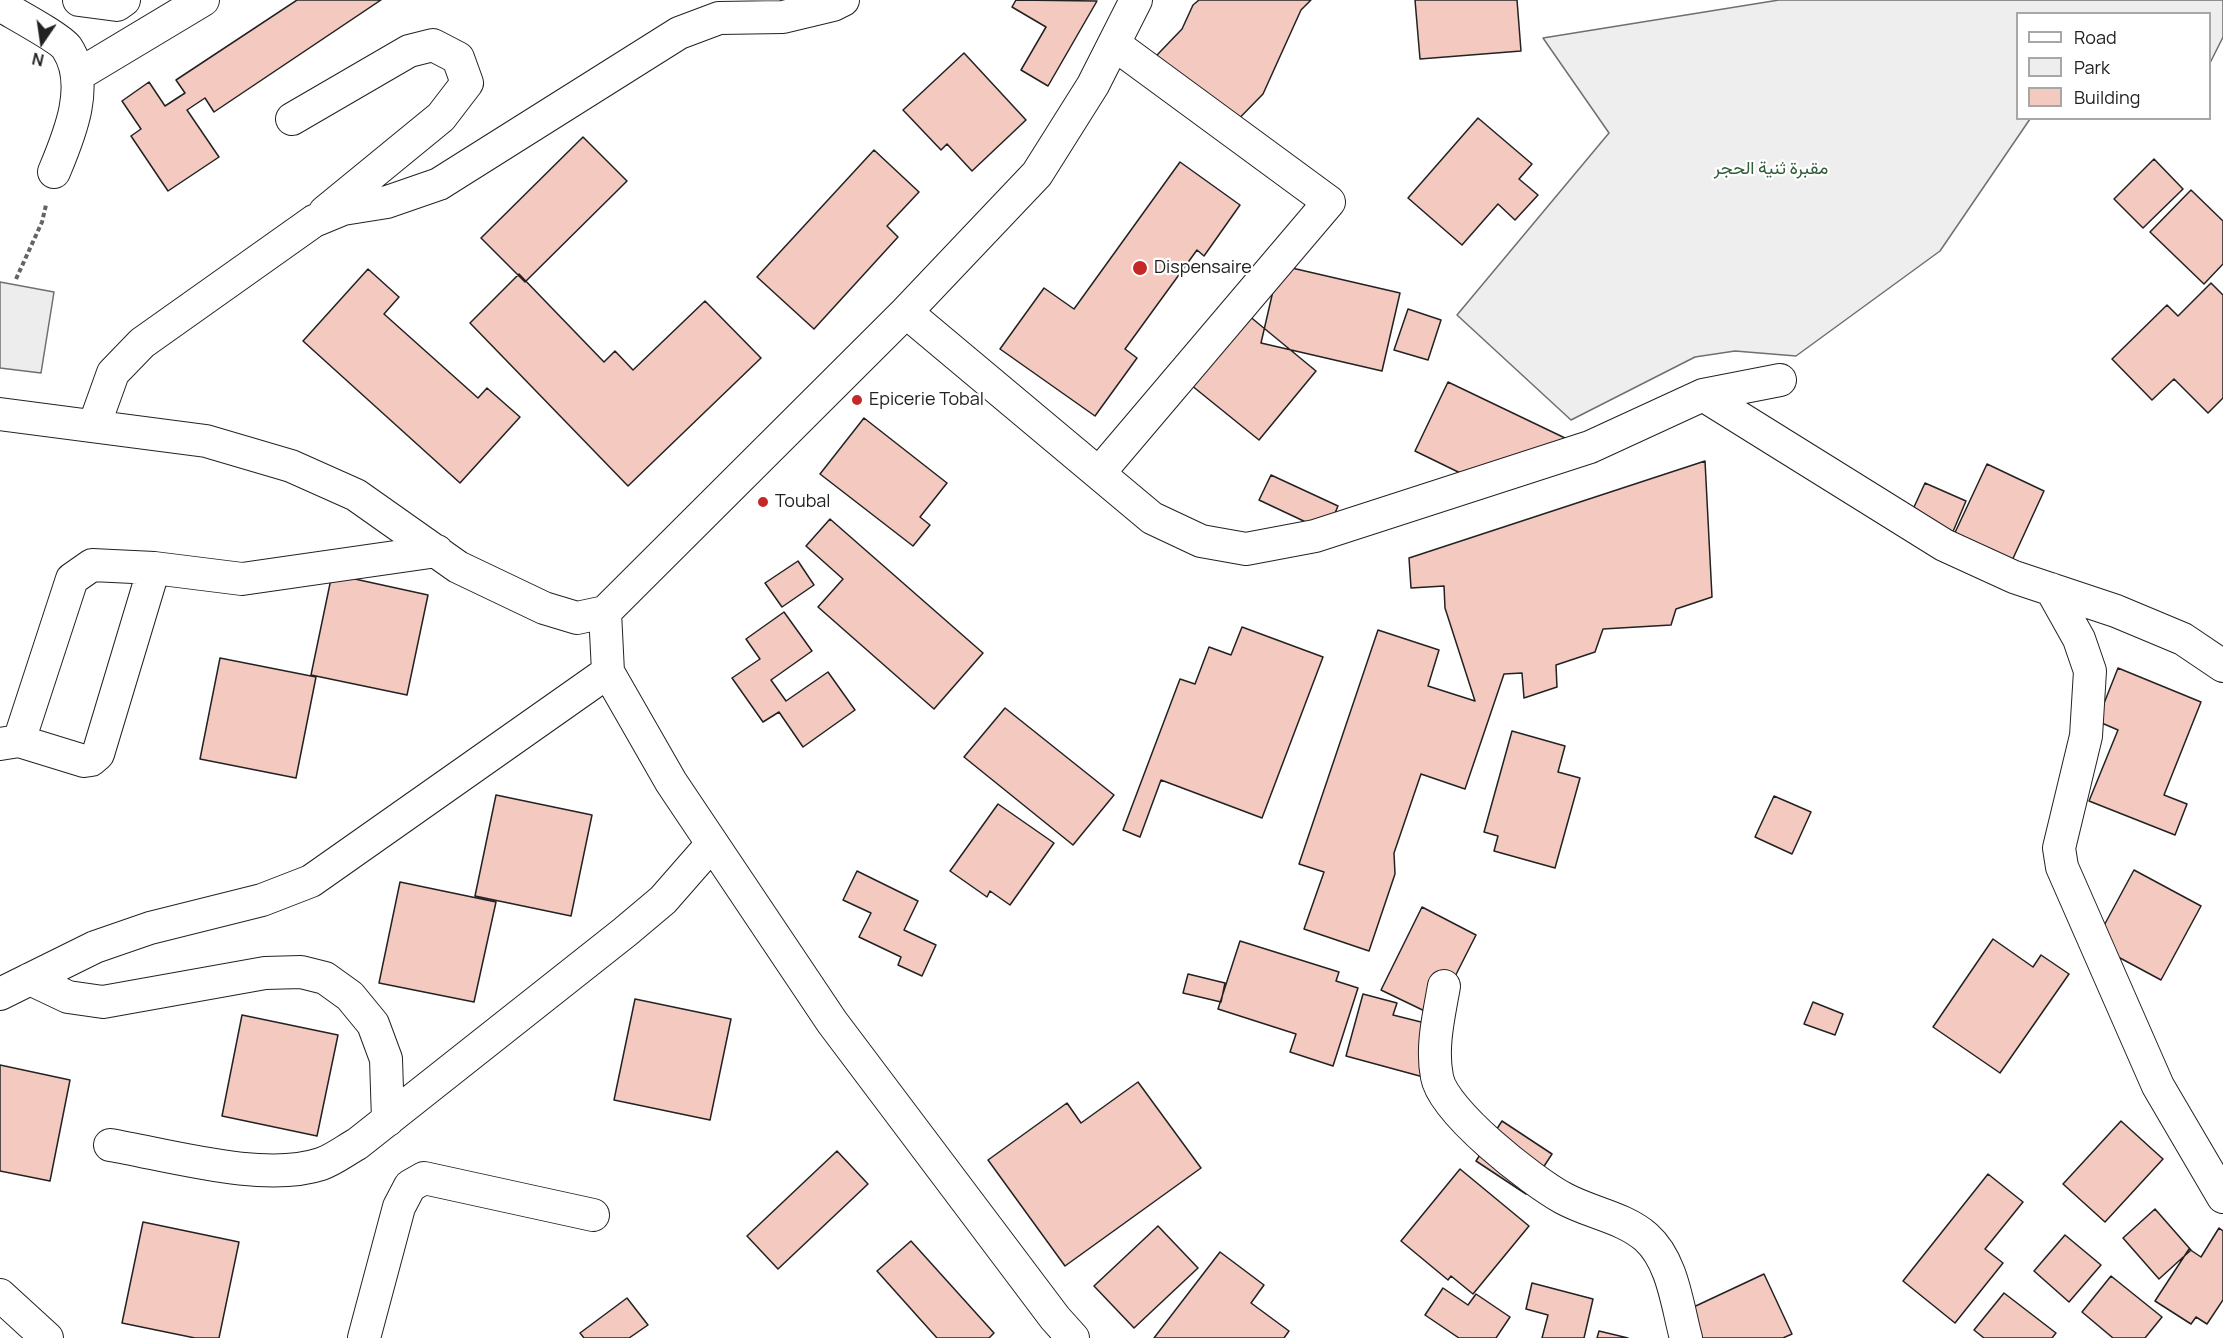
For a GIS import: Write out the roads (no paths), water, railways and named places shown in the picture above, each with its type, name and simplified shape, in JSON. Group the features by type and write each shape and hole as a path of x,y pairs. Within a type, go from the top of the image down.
{"street":[{"path":"79,0 117,5 124,0"},
{"path":"78,75 203,0"},
{"path":"314,221 343,209 387,202 439,184 679,33 719,18 783,17 833,5 843,0"},
{"path":"0,414 206,441 291,466 356,495 458,567 544,608 577,618 605,612 906,312 1037,174 1093,85 1136,0"},
{"path":"0,5 66,46 78,75 72,129 54,172"},
{"path":"1099,473 1329,202 1114,44"},
{"path":"94,426 113,373 142,343 314,221 441,117 466,83 458,58 433,45 409,51 292,119"},
{"path":"906,312 1152,518 1201,541 1246,549 1315,536 1590,447 1704,395 1780,380"},
{"path":"1704,395 1944,544 2014,577 2116,611 2182,639 2223,666"},
{"path":"154,568 98,754 91,760 84,761 9,742 72,579 81,570 92,565 154,568 242,579 437,551"},
{"path":"2051,589 2079,639 2090,671 2086,736 2059,848 2062,867 2158,1086 2223,1197"},
{"path":"605,612 608,672 671,782 832,1022 1055,1318 1073,1338"},
{"path":"0,994 106,944 150,928 262,900 311,881 608,672"},
{"path":"110,1145 259,1171 289,1171 322,1164 357,1144 388,1120 663,900 712,844"},
{"path":"30,979 68,998 103,1002 265,973 301,972 325,978 350,996 373,1024 386,1059 388,1120"},
{"path":"1444,986 1436,1037 1437,1078 1457,1112 1523,1172 1564,1199 1614,1219 1646,1238 1667,1268 1686,1338"},
{"path":"364,1338 399,1207 410,1186 424,1178 593,1215"},
{"path":"0,1295 47,1338"}],"place":[{"name":"Dispensaire","path":"1140,268"},
{"name":"Epicerie Tobal","path":"857,400"},
{"name":"Toubal","path":"763,502"}],"park label":[{"name":"مقبرة ثنية الحجر","path":"1771,169"}]}
